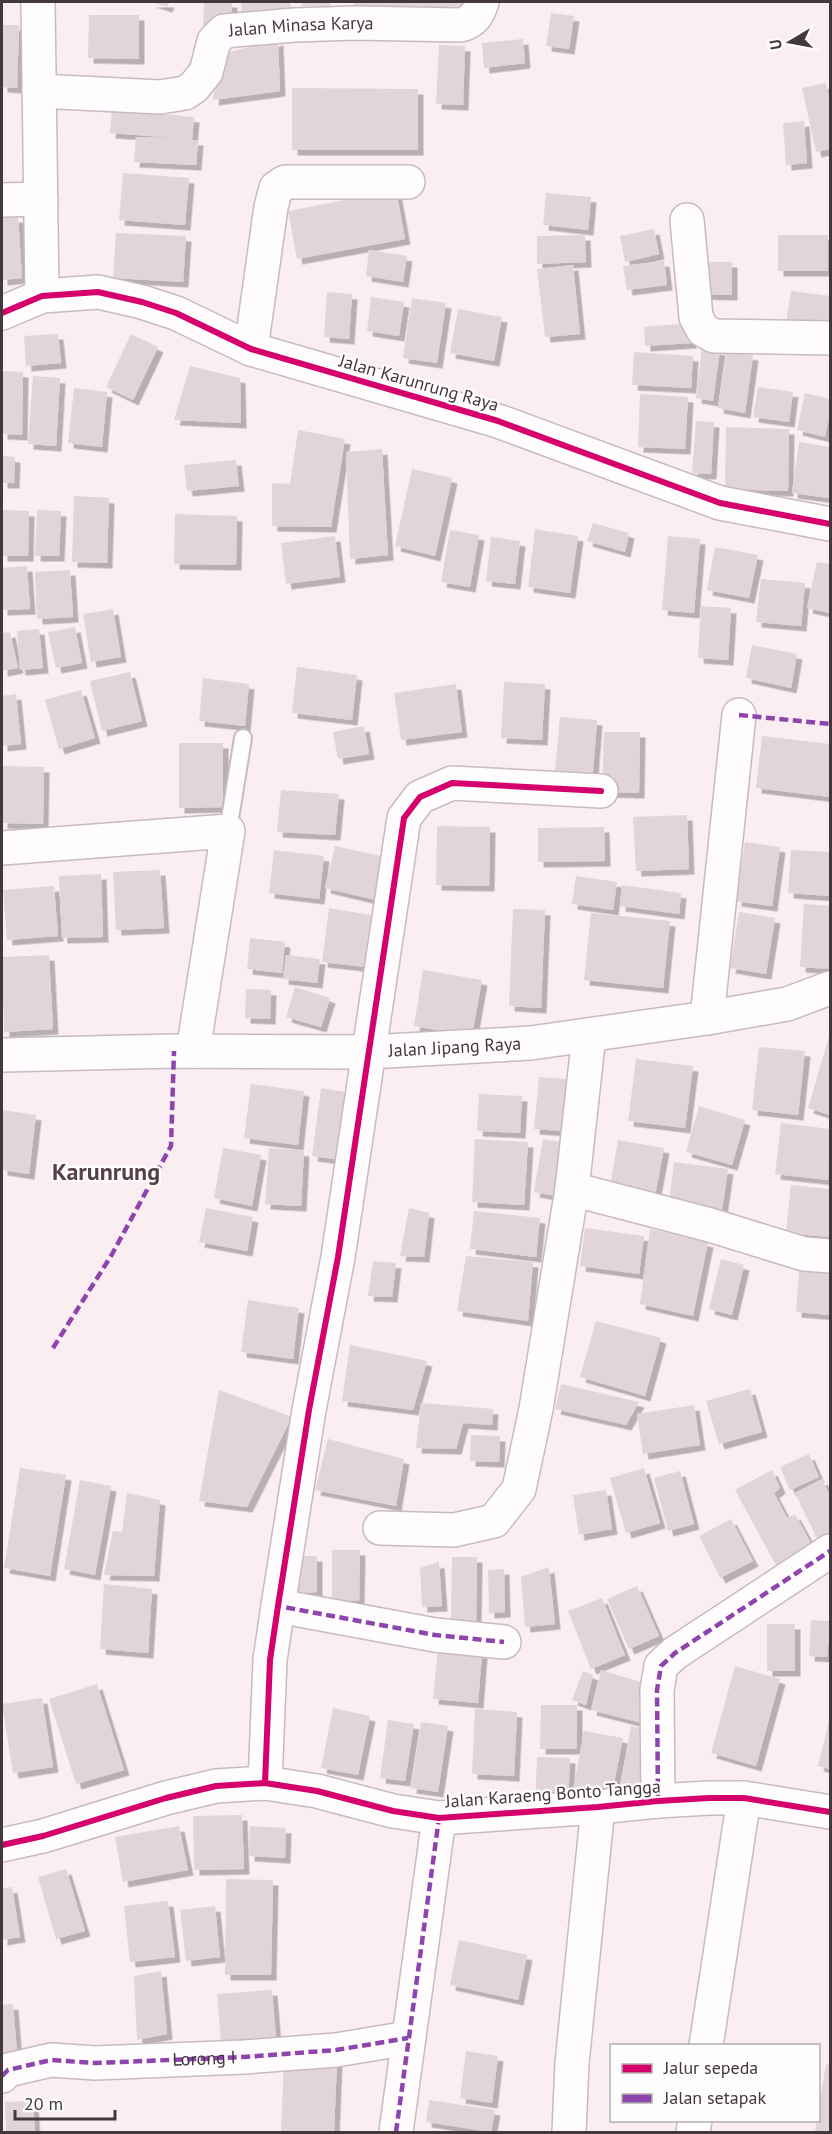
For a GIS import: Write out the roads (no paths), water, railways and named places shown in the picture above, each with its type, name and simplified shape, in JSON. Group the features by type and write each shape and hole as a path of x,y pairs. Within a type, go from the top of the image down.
{"street":[{"path":"39,2 42,296"},
{"name":"Jalan Minasa Karya","path":"39,91 175,96 194,87 206,72 214,40 224,31 335,23 460,25 476,17 482,2"},
{"path":"251,349 271,207 276,188 285,182 408,182"},
{"path":"2,200 41,199"},
{"path":"687,220 696,317 703,330 714,336 831,338"},
{"name":"Jalan Karunrung Raya","path":"2,313 42,296 98,292 142,302 176,313 251,349 498,421 720,503 831,524"},
{"path":"707,1018 739,715"},
{"path":"265,1783 270,1660 309,1410 338,1257 404,818 420,797 452,783 601,791"},
{"path":"2,848 228,831 193,1051"},
{"name":"Jalan Jipang Raya","path":"2,1054 193,1051 368,1052 531,1043 787,1004 831,988"},
{"path":"380,1528 454,1530 494,1521 519,1489 536,1409 572,1189 589,1035"},
{"path":"572,1189 804,1254 831,1256"},
{"path":"658,1801 657,1690 661,1666 675,1653 831,1551"},
{"path":"278,1606 435,1635 504,1642"},
{"name":"Jalan Karaeng Bonto Tangga","path":"2,1845 43,1836 176,1795 216,1786 265,1783 316,1791 393,1811 439,1818 658,1801 744,1798 831,1812"},
{"path":"706,2044 744,1798"},
{"path":"569,2133 572,2063 598,1807"},
{"path":"396,2133 439,1818"},
{"name":"Lorong I","path":"2,2076 8,2070 51,2060 95,2063 244,2057 336,2050 408,2038"}],"lane":[{"path":"228,831 243,738"}],"district":[{"name":"Karunrung","path":"106,1172"}]}
